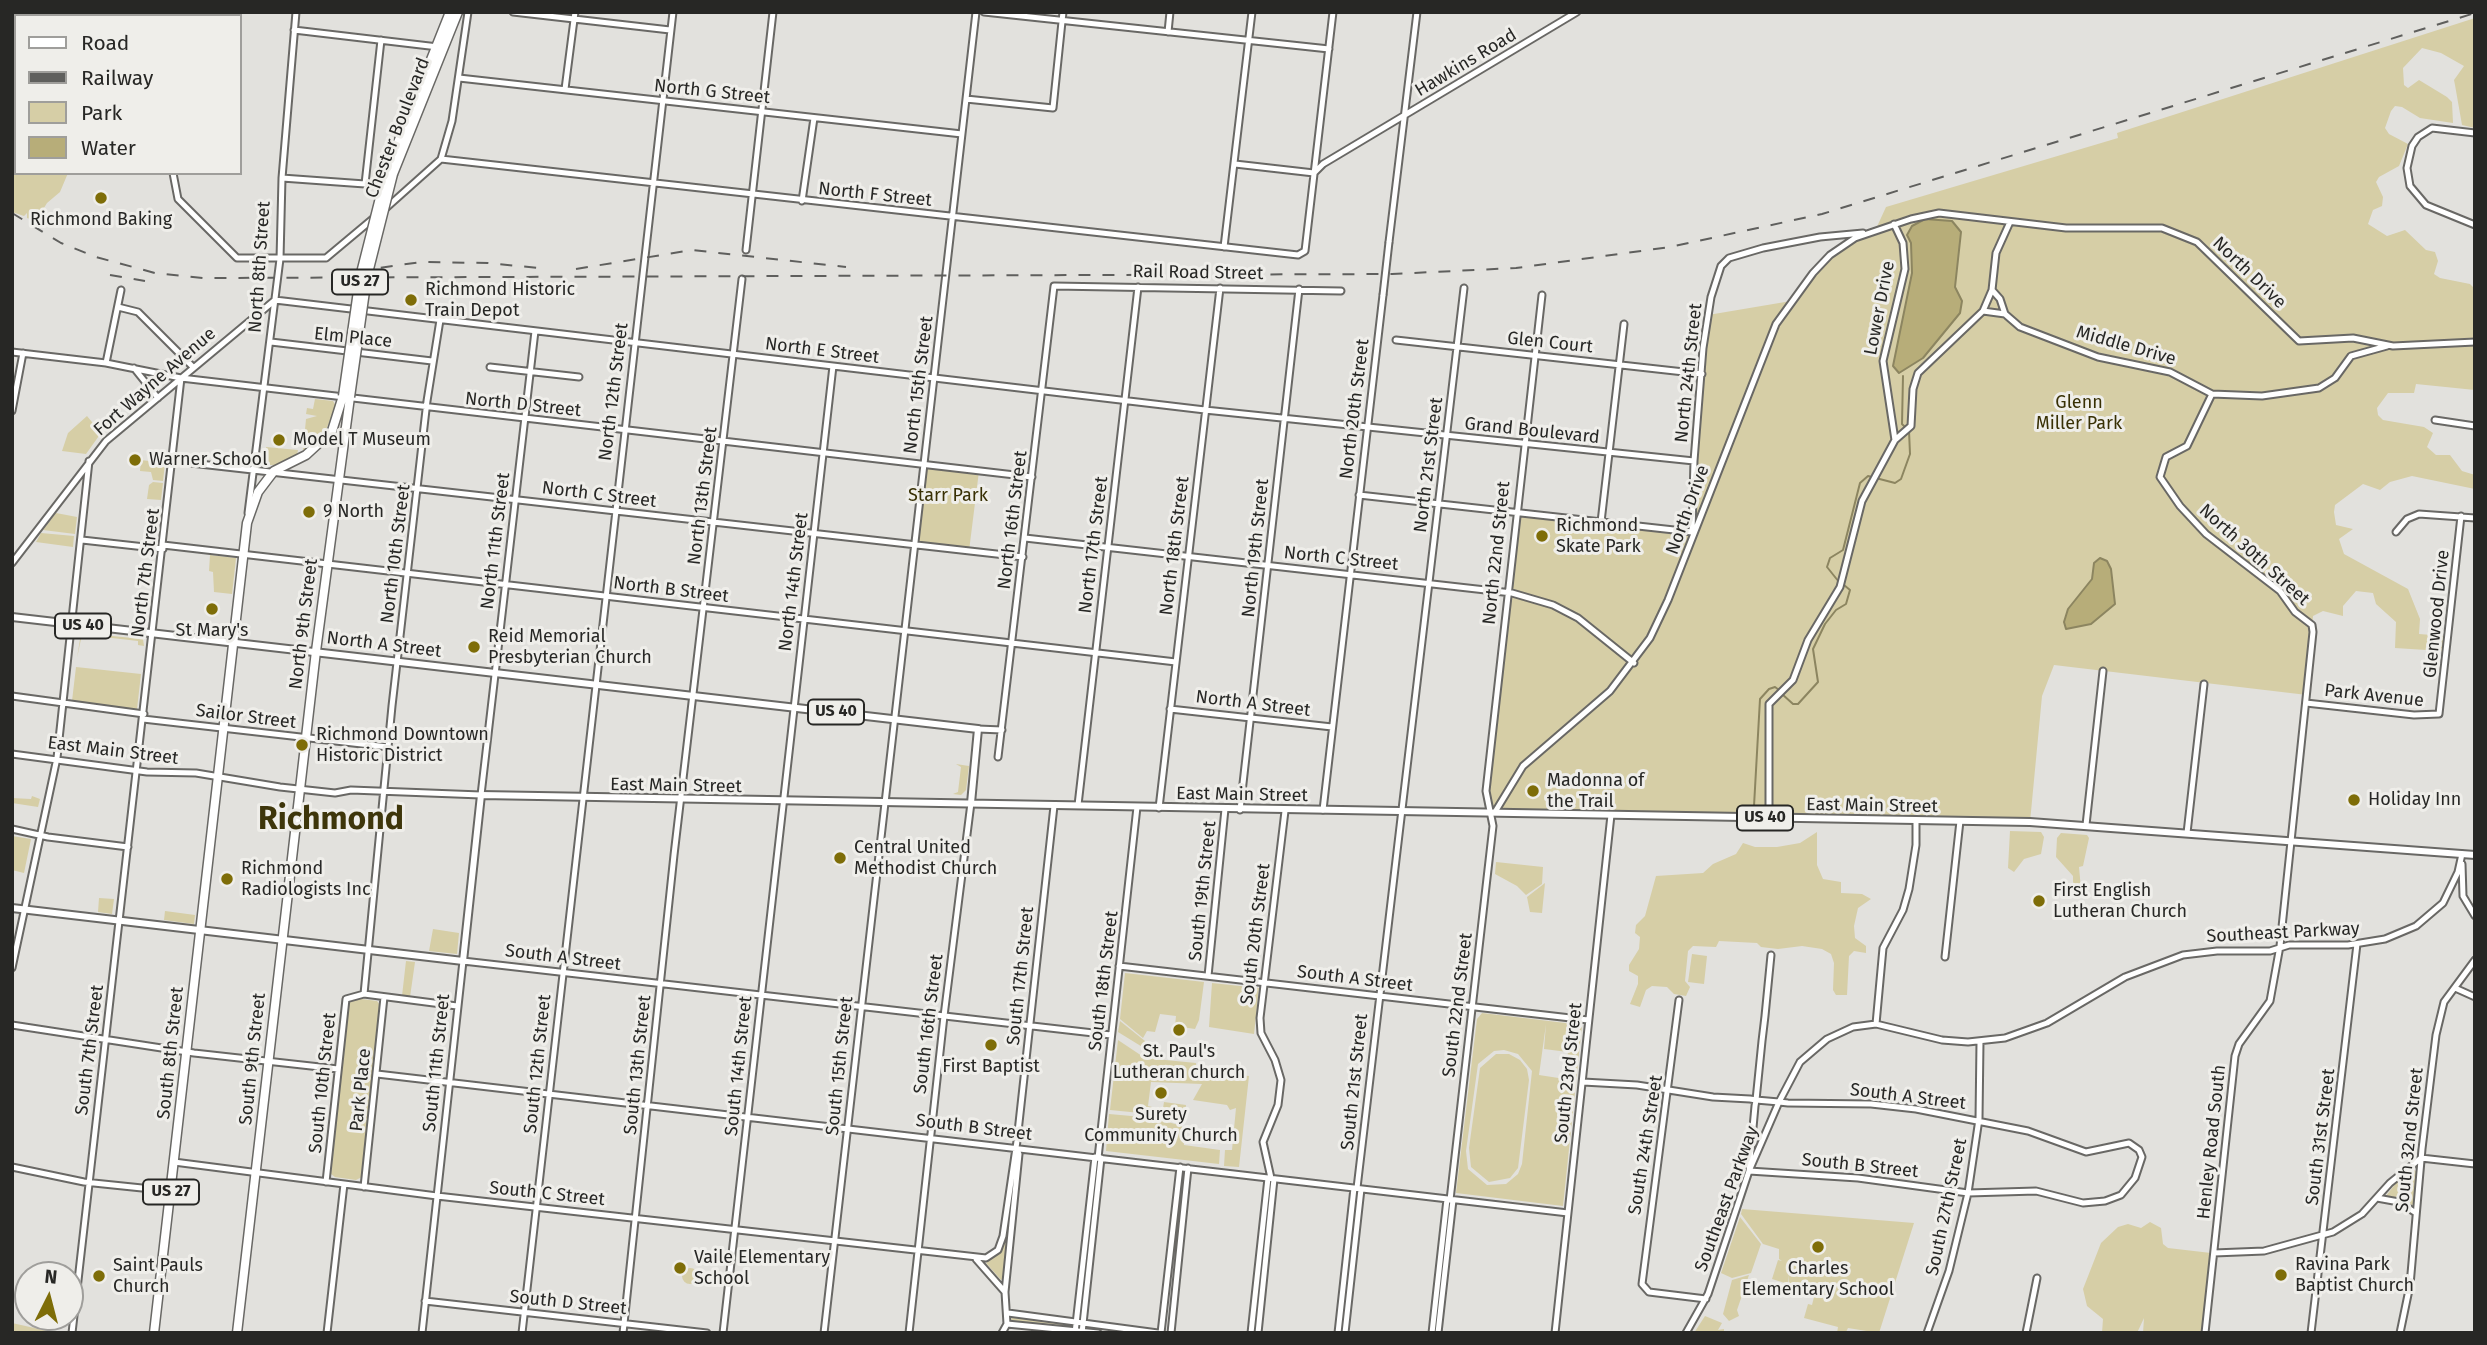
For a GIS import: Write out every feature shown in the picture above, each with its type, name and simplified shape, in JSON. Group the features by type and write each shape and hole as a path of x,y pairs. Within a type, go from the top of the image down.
{"highway":[{"name":"Chester Boulevard","path":"441,48 450,12"},
{"name":"Chester Boulevard","path":"342,464 346,397 358,310 390,172 458,12"},
{"name":"Chester Boulevard","path":"274,471 306,455 332,430 346,397"},
{"name":"North 9th Street","path":"301,789 326,565 342,464"},
{"name":"North 8th Street","path":"220,777 247,523 258,492 274,471"},
{"name":"South 8th Street","path":"155,1333 220,777"},
{"name":"South 9th Street","path":"237,1333 301,789"}],"main road":[{"name":"North A Street","path":"12,617 978,729"},
{"path":"971,803 978,729"},
{"name":"East Main Street","path":"481,795 1960,821 2086,825 2475,855"},
{"name":"South 11th Street","path":"463,961 481,795"},
{"name":"South A Street","path":"12,908 463,961"}],"street":[{"name":"North 8th Street","path":"247,523 280,259 282,178 296,12"},
{"name":"Chester Boulevard","path":"441,159 459,78 468,12"},
{"path":"513,12 670,30"},
{"path":"565,89 575,12"},
{"name":"North 12th Street","path":"581,798 673,12"},
{"path":"746,250 773,12"},
{"name":"North 15th Street","path":"884,803 976,12"},
{"path":"984,12 1329,49"},
{"path":"966,99 1053,108 1063,12"},
{"path":"1168,32 1170,12"},
{"path":"1224,247 1252,12"},
{"path":"1314,173 1333,12"},
{"name":"North 20th Street","path":"1323,810 1417,12"},
{"name":"Hawkins Road","path":"1404,116 1577,12"},
{"path":"294,30 441,48"},
{"path":"282,178 365,184 381,40"},
{"name":"North G Street","path":"459,78 962,134"},
{"path":"1314,173 1323,164 1404,116"},
{"path":"802,201 814,118"},
{"path":"2475,133 2432,128 2418,137 2406,168 2415,194 2430,208 2475,225"},
{"path":"173,175 178,200 234,256 246,260 326,258 411,188 441,159"},
{"name":"North F Street","path":"441,159 752,196 1298,255 1305,251 1314,173"},
{"path":"1235,164 1314,173"},
{"name":"North Drive","path":"1492,814 1501,806 1523,766 1603,698 1634,663 1668,600 1692,532 1776,324 1805,283 1830,255 1855,238 1939,213 2066,228 2148,227 2176,231 2197,242 2299,341 2353,338 2387,346 2475,342"},
{"path":"1769,818 1769,704 1797,674 1808,640 1841,584 1862,501 1895,440 1908,430 1913,389 1920,370 1983,311 1992,290 1996,253 2010,222"},
{"name":"Lower Drive","path":"1894,225 1903,243 1905,269 1883,361 1895,440"},
{"name":"North Drive","path":"1724,262 1746,252 1799,240 1875,231"},
{"name":"North 24th Street","path":"1692,532 1694,461 1711,298 1724,262"},
{"name":"North 13th Street","path":"681,800 742,279"},
{"name":"Rail Road Street","path":"1054,286 1341,291"},
{"name":"North 16th Street","path":"998,757 1054,286"},
{"name":"North 17th Street","path":"1078,805 1138,287"},
{"name":"North 18th Street","path":"1159,808 1220,288"},
{"name":"North 21st Street","path":"1402,812 1464,288"},
{"name":"North 19th Street","path":"1240,810 1299,289"},
{"path":"106,363 121,290"},
{"path":"1992,290 2000,299 2005,314"},
{"name":"North 22nd Street","path":"1492,814 1486,791 1542,295"},
{"name":"North E Street","path":"275,300 1367,428"},
{"name":"Fort Wayne Avenue","path":"12,563 106,441 275,300"},
{"path":"118,307 138,312 193,368"},
{"name":"Middle Drive","path":"1983,311 2005,314 2020,327 2098,357 2170,372 2213,394 2276,395 2319,388 2335,378 2351,356 2387,346"},
{"name":"North 10th Street","path":"384,792 426,408 440,320"},
{"path":"1601,522 1624,324"},
{"name":"North 11th Street","path":"481,795 535,331"},
{"name":"Glen Court","path":"1396,340 1702,374"},
{"name":"Elm Place","path":"271,342 432,361"},
{"name":"North D Street","path":"12,352 106,363 181,378 1032,477"},
{"path":"12,411 23,353"},
{"name":"North 14th Street","path":"782,802 833,366"},
{"path":"490,367 579,377"},
{"path":"134,368 158,398"},
{"name":"North 7th Street","path":"138,771 181,378"},
{"name":"North 30th Street","path":"2213,394 2187,446 2166,457 2160,477 2180,506 2206,534 2280,591 2295,612 2312,625 2290,841"},
{"path":"2435,420 2475,426"},
{"name":"Grand Boulevard","path":"1367,428 1694,461"},
{"path":"12,968 57,758 89,461"},
{"name":"North C Street","path":"173,461 1023,557"},
{"path":"1359,495 1692,532"},
{"path":"2396,532 2407,519 2419,514 2475,518"},
{"name":"Glenwood Drive","path":"2439,714 2461,516"},
{"name":"North C Street","path":"1025,538 1507,592 1553,605 1578,618 1634,663"},
{"name":"North B Street","path":"82,540 243,555 1176,662"},
{"path":"2086,825 2103,671"},
{"path":"2188,833 2204,684"},
{"name":"Sailor Street","path":"12,696 143,717 388,747"},
{"name":"Park Avenue","path":"2306,703 2414,715 2439,714"},
{"name":"North A Street","path":"1170,709 1332,727"},
{"name":"North A Street","path":"978,729 1002,730"},
{"name":"East Main Street","path":"12,754 138,771 220,777 301,789 481,795"},
{"name":"South 7th Street","path":"72,1333 138,771"},
{"path":"384,792 364,994 457,1006"},
{"name":"South 12th Street","path":"522,1333 581,798"},
{"name":"South 13th Street","path":"623,1333 681,800"},
{"name":"South 14th Street","path":"723,1333 782,802"},
{"name":"South 15th Street","path":"824,1333 884,803"},
{"name":"South 16th Street","path":"909,1333 971,803"},
{"name":"South 17th Street","path":"976,1259 993,1255 1003,1236 1016,1148 1054,806"},
{"name":"South 18th Street","path":"1079,1329 1137,807"},
{"name":"South 19th Street","path":"1208,976 1225,809"},
{"name":"South 20th Street","path":"1258,1333 1271,1178 1263,1142 1278,1105 1281,1080 1260,1029 1284,811"},
{"name":"South 21st Street","path":"1338,1333 1402,812"},
{"name":"South 22nd Street","path":"1432,1333 1450,1200 1492,814"},
{"name":"South 23rd Street","path":"1555,1333 1611,815"},
{"path":"1876,1024 1881,956 1909,890 1916,845 1916,820"},
{"path":"1945,957 1960,821"},
{"path":"12,829 128,846"},
{"name":"Henley Road South","path":"2205,1333 2235,1056 2239,1043 2270,1001 2280,946 2290,841"},
{"path":"2462,854 2463,897 2475,916"},
{"name":"Southeast Parkway","path":"1686,1333 1706,1299 1749,1171 1779,1102 1793,1073 1812,1049 1840,1032 1876,1024 1931,1038 1980,1042 2022,1033 2047,1023 2125,976 2169,959 2198,952 2270,951 2280,946 2357,944 2408,931 2443,903 2458,872 2462,854"},
{"name":"South 31st Street","path":"2311,1333 2357,944"},
{"path":"1749,1171 1771,955"},
{"name":"South 32nd Street","path":"2400,1333 2406,1310 2436,1035 2444,1002 2475,960"},
{"name":"South A Street","path":"463,961 1111,1035"},
{"name":"South 11th Street","path":"422,1333 463,961"},
{"name":"South A Street","path":"1119,966 1588,1020"},
{"path":"2455,988 2475,997"},
{"name":"South 10th Street","path":"326,1182 346,1002 351,996 364,994"},
{"name":"Park Place","path":"364,1187 384,997"},
{"name":"South 24th Street","path":"1679,1000 1642,1280 1649,1292 1706,1299"},
{"path":"12,1025 106,1038 117,1042 338,1069"},
{"name":"South 27th Street","path":"1927,1333 1958,1240 1968,1193 1979,1119 1980,1042"},
{"name":"South B Street","path":"377,1074 1568,1213"},
{"name":"South A Street","path":"1583,1082 1620,1083 1779,1102 1871,1104 1979,1119 2028,1130 2086,1152 2129,1143 2139,1150 2142,1161 2127,1190 2108,1201 2083,1203 2036,1191 1968,1193"},
{"name":"South 17th Street","path":"1002,1333 1007,1324 1008,1313 1005,1292 1019,1154 1016,1148"},
{"path":"2214,1253 2264,1251 2324,1234 2351,1223 2421,1158 2475,1164"},
{"name":"South C Street","path":"174,1162 437,1196 976,1259"},
{"path":"12,1167 89,1182 171,1191"},
{"path":"1007,1324 1159,1333 1180,1167"},
{"path":"1171,1333 1188,1168"},
{"name":"South B Street","path":"1749,1171 1858,1178 1968,1193"},
{"name":"South 20th Street","path":"1251,1333 1271,1178"},
{"path":"327,1333 344,1184"},
{"name":"South 21st Street","path":"1345,1333 1357,1188"},
{"path":"2377,1198 2399,1202 2416,1213"},
{"name":"South 22nd Street","path":"1438,1333 1450,1200"},
{"path":"976,1259 1005,1292"},
{"path":"2026,1333 2037,1278"},
{"name":"South D Street","path":"425,1301 707,1333"},
{"path":"1008,1313 1098,1333"}],"green space":[{"path":"12,12 72,12 14,14 13,39"},
{"name":"Glenn Miller Park","path":"2475,18 2475,128 2462,125 2454,80 2464,66 2441,53 2422,48 2403,68 2404,85 2408,88 2419,80 2447,97 2452,102 2453,123 2420,118 2402,107 2395,106 2385,128 2389,134 2408,144 2399,166 2379,177 2376,182 2383,197 2382,206 2373,210 2368,224 2387,236 2405,230 2426,250 2435,252 2438,261 2434,274 2440,278 2470,284 2475,289 2475,390 2416,384 2414,393 2388,393 2377,408 2378,415 2383,420 2424,427 2433,433 2427,447 2436,455 2450,455 2462,471 2475,475 2475,489 2412,476 2390,482 2380,490 2363,484 2335,505 2334,512 2336,525 2353,529 2339,539 2344,554 2408,589 2420,619 2419,634 2444,636 2442,651 2395,648 2396,622 2376,604 2373,593 2356,591 2343,606 2343,616 2323,611 2313,616 2307,695 2054,665 2042,696 2030,822 1492,814 1487,800 1516,512 1692,532 1694,461 1708,315 1791,301 1830,255 1855,238 1875,231 1886,207 2118,138 2117,133"},
{"path":"12,168 14,175 67,175 60,192 47,203 36,221 27,218 27,213 24,216 12,212"},
{"path":"315,399 333,401 336,406 325,432 303,451 306,419 317,416 306,414 307,408 313,409"},
{"path":"87,416 101,433 86,454 62,451 68,433"},
{"path":"266,447 298,450 297,455 275,465 264,465"},
{"path":"141,460 165,463 163,481 153,480 151,472 140,471"},
{"name":"Starr Park","path":"924,465 979,471 969,551 914,545"},
{"path":"153,482 163,483 161,500 147,499 149,485"},
{"path":"56,513 77,517 75,534 43,530"},
{"path":"41,533 74,536 73,547 36,542"},
{"path":"210,555 236,558 232,594 214,592 213,572 209,571"},
{"path":"81,633 143,639 144,646 138,645 138,641 86,635 85,639 81,639 77,658"},
{"path":"76,667 141,674 137,709 72,701"},
{"path":"956,764 969,766 966,790 961,795 953,794 958,792 961,767"},
{"path":"32,796 40,799 38,807 12,803 12,798 31,799"},
{"path":"2010,831 2041,832 2044,837 2041,854 2024,859 2014,872 2008,868"},
{"path":"1817,832 1817,865 1823,879 1841,882 1841,893 1862,894 1871,899 1858,908 1854,926 1855,938 1866,946 1866,953 1854,951 1849,956 1847,995 1836,995 1833,990 1834,963 1831,954 1822,949 1802,946 1778,949 1761,947 1757,943 1719,941 1716,947 1693,946 1688,951 1685,981 1690,987 1686,996 1674,994 1667,987 1652,986 1646,990 1640,1007 1630,1004 1638,984 1638,976 1629,971 1629,965 1639,949 1640,937 1635,933 1636,925 1645,916 1656,876 1703,873 1713,864 1736,854 1743,843 1755,847 1777,847 1800,843"},
{"path":"2061,833 2087,835 2089,838 2083,866 2079,867 2081,889 2077,898 2073,897 2073,876 2056,857 2057,838"},
{"path":"12,836 31,839 24,873 12,870"},
{"path":"1496,862 1543,867 1542,884 1526,895 1517,886 1495,874"},
{"path":"1545,883 1542,913 1530,912 1527,897"},
{"path":"99,898 114,899 112,914 98,912"},
{"path":"165,911 195,915 194,924 164,920"},
{"path":"433,929 459,933 457,954 429,951"},
{"path":"1692,954 1707,956 1704,984 1688,982"},
{"path":"406,961 415,962 410,997 402,996"},
{"path":"1125,973 1204,982 1199,1020 1195,1029 1175,1026 1176,1016 1160,1014 1155,1032 1147,1031 1143,1038 1120,1019"},
{"path":"1212,983 1259,988 1254,1034 1209,1027"},
{"path":"354,998 377,1001 380,1005 362,1177 356,1180 331,1174 348,1003"},
{"path":"1482,1013 1582,1025 1563,1206 1456,1193 1477,1019","holes":["1546,1024 1544,1049 1568,1052 1565,1079 1539,1075","1504,1050 1518,1054 1532,1071 1522,1164 1518,1174 1506,1184 1487,1185 1468,1169 1466,1151 1478,1064 1494,1051"]},
{"path":"1120,1021 1145,1041 1144,1048 1118,1032"},
{"path":"1118,1040 1145,1058 1196,1063 1196,1070 1249,1076 1239,1167 1224,1166 1225,1150 1232,1150 1236,1108 1230,1110 1227,1105 1193,1100 1202,1084 1151,1082 1148,1106 1152,1107 1151,1114 1110,1110"},
{"path":"1496,1054 1509,1054 1520,1060 1527,1069 1529,1080 1518,1168 1510,1178 1489,1182 1471,1167 1469,1148 1480,1068"},
{"path":"1164,1102 1186,1105 1184,1120 1158,1114 1159,1107 1163,1108"},
{"path":"1109,1114 1154,1118 1182,1126 1184,1145 1220,1150 1219,1164 1106,1151"},
{"path":"2413,1169 2417,1172 2414,1204 2410,1206 2399,1198 2385,1197 2401,1177"},
{"path":"1742,1209 1914,1223 1879,1333 1848,1328 1846,1332 1837,1333 1838,1327 1804,1318 1808,1304 1812,1305 1814,1297 1798,1294 1798,1288 1789,1285 1788,1275 1788,1284 1772,1279 1778,1260 1782,1261 1779,1259 1779,1249 1763,1244 1741,1214"},
{"path":"1740,1217 1761,1244 1751,1273 1732,1278 1721,1273"},
{"path":"2150,1222 2161,1228 2163,1244 2168,1248 2211,1253 2202,1333 2143,1333 2144,1318 2137,1333 2102,1333 2103,1319 2087,1306 2083,1289 2101,1243 2118,1227 2128,1224 2141,1228"},
{"path":"1007,1238 1004,1278 1001,1280 986,1263 1000,1251"},
{"path":"690,1268 696,1270 696,1282 690,1284 684,1282 682,1276 684,1270"},
{"path":"1749,1275 1737,1310 1739,1316 1729,1321 1723,1314 1732,1280"},
{"path":"1014,1316 1067,1324 1065,1328 1013,1323 1011,1319"},
{"path":"1705,1316 1722,1323 1718,1330 1724,1329 1724,1333 1694,1333"},
{"path":"12,1323 14,1331 57,1333 12,1333"}],"water":[{"path":"1925,219 1952,221 1961,232 1955,287 1962,301 1960,313 1923,358 1899,373 1893,366 1912,273 1911,243 1907,235 1912,226"},
{"path":"2100,558 2107,561 2111,569 2115,604 2091,624 2066,629 2064,622 2068,609 2092,579 2094,563"}],"waterway":[{"path":"1903,376 1902,424 1905,427"},
{"path":"1839,582 1827,567 1830,558 1843,550 1860,483 1868,476 1895,483 1901,479 1910,454 1909,431"},
{"path":"1782,694 1793,704 1798,704 1818,682 1813,649 1825,624 1836,610 1846,604 1850,590 1844,585"},
{"path":"1754,806 1760,699 1769,689 1775,687 1779,690"}],"railway":[{"path":"12,213 61,243 96,257 155,273 203,278 1392,274 1516,268 1670,247 1822,214 2475,13"},
{"path":"576,269 692,250 846,267"},
{"path":"357,271 421,262 488,263 548,269"},
{"path":"110,275 145,281"}],"place":[{"name":"Richmond Baking","path":"101,198"},
{"name":"Richmond Historic Train Depot","path":"411,300"},
{"name":"Model T Museum","path":"279,440"},
{"name":"Warner School","path":"135,460"},
{"name":"9 North","path":"309,512"},
{"name":"Richmond Skate Park","path":"1542,536"},
{"name":"St Mary's","path":"212,609"},
{"name":"Reid Memorial Presbyterian Church","path":"474,647"},
{"name":"Richmond Downtown Historic District","path":"302,745"},
{"name":"Madonna of the Trail","path":"1533,791"},
{"name":"Holiday Inn","path":"2354,800"},
{"name":"Central United Methodist Church","path":"840,858"},
{"name":"Richmond Radiologists Inc","path":"227,879"},
{"name":"First English Lutheran Church","path":"2039,901"},
{"name":"St. Paul's Lutheran church","path":"1179,1030"},
{"name":"First Baptist","path":"991,1045"},
{"name":"Surety Community Church","path":"1161,1093"},
{"name":"Charles Elementary School","path":"1818,1247"},
{"name":"Vaile Elementary School","path":"680,1268"},
{"name":"Ravina Park Baptist Church","path":"2281,1275"},
{"name":"Saint Pauls Church","path":"99,1276"}],"district":[{"name":"Richmond","path":"331,820"}]}
